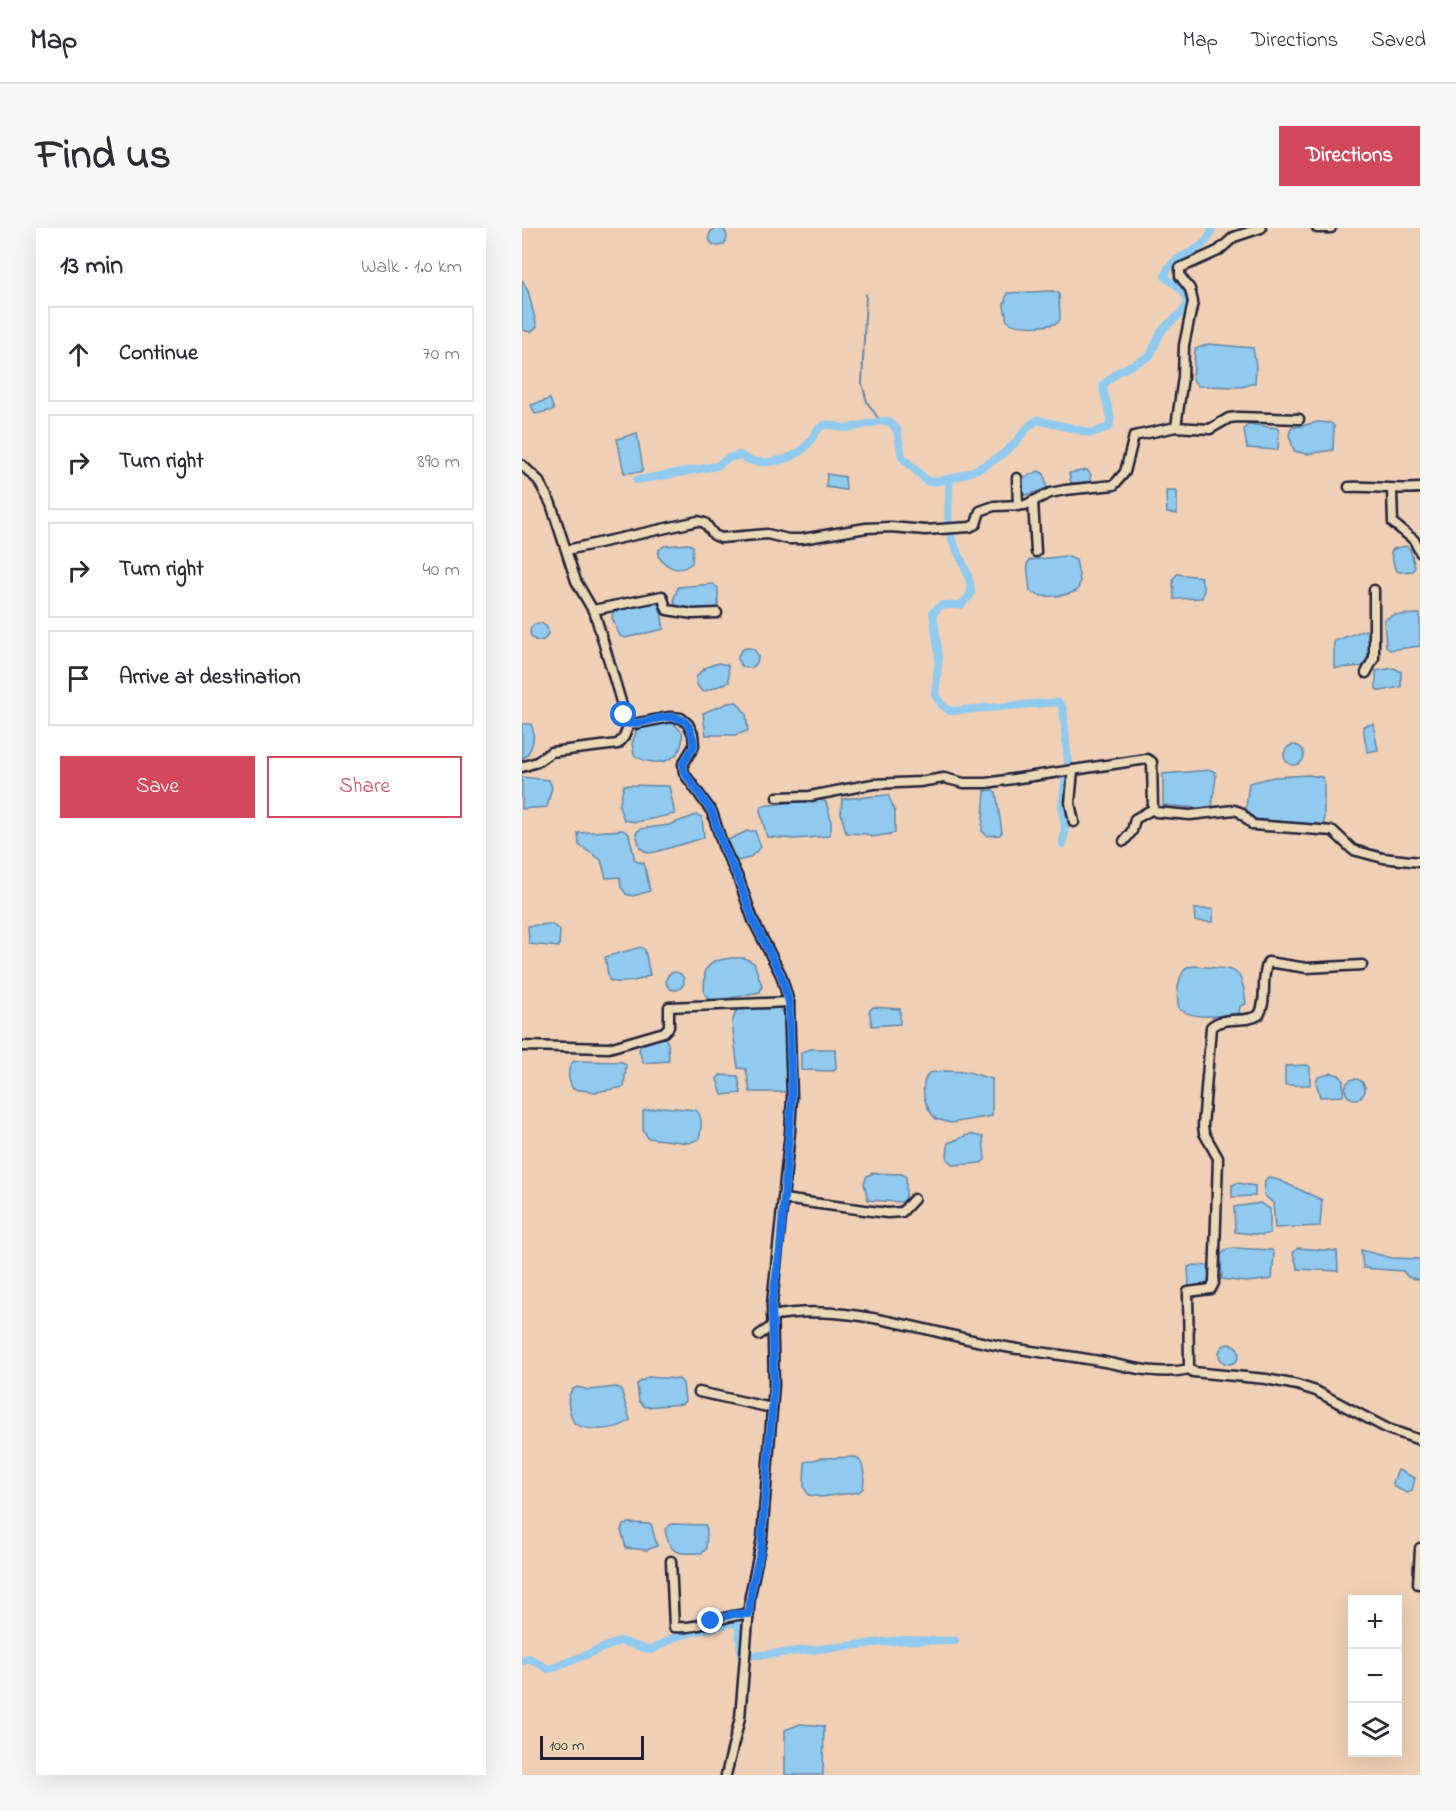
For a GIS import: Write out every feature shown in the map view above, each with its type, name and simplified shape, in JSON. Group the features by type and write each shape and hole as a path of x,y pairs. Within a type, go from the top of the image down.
{"street":[{"path":"1175,427 1183,377 1186,332 1193,302 1190,290 1181,278 1180,268 1218,251 1234,237 1261,228"},
{"path":"1317,228 1331,228"},
{"path":"567,550 698,521 705,523 714,535 721,538 767,534 788,540 866,528 955,528 976,524 980,511 987,507 1018,506 1058,491 1114,485 1125,472 1134,436 1175,427 1210,429 1229,418 1299,419"},
{"path":"522,465 544,489 580,591 593,610 624,715 629,724 624,738 618,744 551,752 537,762 522,767"},
{"path":"1017,478 1018,506"},
{"path":"1349,487 1377,486 1392,490 1420,488"},
{"path":"1392,490 1393,523 1413,540 1420,552"},
{"path":"1033,501 1036,552"},
{"path":"1366,673 1374,658 1374,590"},
{"path":"593,610 662,597 668,610 673,612 693,614 717,612"},
{"path":"629,724 670,717 681,718 688,724 694,746 683,764 684,772 712,812 753,920 781,975 789,1002 792,1097 772,1316 775,1368 761,1550 752,1586 740,1718 726,1775"},
{"path":"777,797 810,796 873,784 919,783 944,778 964,783 986,783 1033,778 1062,771 1147,759 1152,762 1153,809 1156,813 1190,815 1234,810 1240,812 1253,825 1333,831 1353,850 1383,858 1420,862"},
{"path":"1073,770 1070,803 1074,822"},
{"path":"1124,841 1132,831 1135,819 1153,809"},
{"path":"1190,1369 1188,1292 1211,1289 1214,1283 1218,1158 1204,1133 1203,1126 1211,1026 1219,1022 1251,1019 1259,1015 1263,1003 1264,971 1268,962 1307,968 1362,965"},
{"path":"522,1046 609,1048 664,1032 669,1027 669,1007 789,1002"},
{"path":"783,1199 887,1213 902,1212 914,1199"},
{"path":"772,1316 800,1311 847,1314 1006,1347 1144,1371 1168,1372 1190,1369 1193,1372 1266,1379 1316,1391 1388,1429 1420,1440"},
{"path":"759,1335 772,1326"},
{"path":"699,1392 772,1408"},
{"path":"1418,1584 1420,1548"},
{"path":"671,1561 672,1613 675,1628 701,1625 733,1614 749,1614"}],"water":[{"path":"714,228 722,228 727,233 725,244 714,246 709,241 709,233"},
{"path":"522,280 528,291 537,327 531,332 523,330 522,327"},
{"path":"1052,291 1059,293 1060,319 1058,323 1032,326 1012,324 1007,321 1004,305 1007,293"},
{"path":"1209,344 1253,348 1256,366 1255,383 1242,387 1198,386 1193,380 1195,349"},
{"path":"550,399 554,410 535,414 531,405"},
{"path":"1318,422 1331,423 1334,426 1333,450 1307,454 1294,451 1289,435 1291,428"},
{"path":"1248,424 1277,428 1279,431 1278,450 1247,448 1244,429"},
{"path":"637,433 643,469 641,472 624,473 617,439"},
{"path":"1087,470 1091,475 1089,482 1071,483 1069,473"},
{"path":"1039,471 1044,474 1047,488 1027,495 1021,494 1020,479"},
{"path":"827,474 845,477 846,490 826,487"},
{"path":"1166,491 1177,491 1177,514 1167,513"},
{"path":"689,544 693,546 692,563 682,568 673,568 665,564 658,556 659,550 664,546"},
{"path":"1406,546 1410,549 1415,567 1413,571 1399,572 1395,569 1391,553 1393,549"},
{"path":"1066,556 1076,560 1080,580 1078,590 1054,596 1034,594 1030,591 1027,564 1030,560"},
{"path":"1177,574 1201,577 1204,590 1202,598 1174,599 1173,579"},
{"path":"713,584 718,588 718,608 694,610 675,607 674,598 678,587"},
{"path":"656,603 660,607 664,629 625,638 620,636 612,618 613,612 633,605"},
{"path":"1420,614 1420,646 1390,650 1386,646 1384,620 1393,615"},
{"path":"539,623 545,626 548,632 545,638 539,641 533,638 530,632 533,626"},
{"path":"1365,630 1371,632 1371,658 1367,666 1334,668 1334,641"},
{"path":"748,648 755,651 758,658 755,665 748,668 741,665 738,658 741,651"},
{"path":"719,663 728,665 729,682 703,692 696,682 699,673"},
{"path":"1394,668 1401,672 1401,687 1381,691 1376,689 1376,671"},
{"path":"737,702 746,714 748,731 735,735 706,735 703,713 728,703"},
{"path":"663,723 674,724 682,732 682,742 674,756 668,760 651,762 634,755 632,744 637,729"},
{"path":"522,724 531,724 533,738 529,752 522,759"},
{"path":"1373,724 1378,750 1367,752 1363,726"},
{"path":"1294,745 1301,748 1304,755 1301,762 1294,765 1287,762 1284,755 1287,748"},
{"path":"1211,770 1216,776 1212,806 1198,808 1163,805 1163,774"},
{"path":"1308,775 1322,777 1324,781 1324,825 1251,819 1246,808 1249,783 1274,777"},
{"path":"522,777 549,780 552,787 547,807 522,809"},
{"path":"624,785 669,786 675,814 636,822 624,820 619,806"},
{"path":"985,791 996,792 1002,832 1000,835 987,836 982,831"},
{"path":"888,795 895,811 895,833 872,837 866,834 846,833 841,813 842,799"},
{"path":"818,799 826,802 829,810 831,824 828,836 796,839 767,837 760,811 761,806"},
{"path":"696,815 702,817 704,837 655,852 648,853 640,848 636,833 640,829 669,825"},
{"path":"623,830 629,834 635,861 644,863 650,891 633,896 626,894 621,887 620,877 606,878 601,860 579,845 578,833"},
{"path":"747,831 755,831 761,847 749,858 737,861 731,853 728,840"},
{"path":"1194,909 1213,909 1213,922 1195,921"},
{"path":"551,924 560,930 559,947 529,944 528,926"},
{"path":"641,947 645,950 650,975 629,982 609,980 605,957"},
{"path":"744,958 754,963 762,986 760,992 721,1000 709,1000 704,993 705,970 714,961"},
{"path":"1187,967 1227,969 1238,974 1242,981 1246,1004 1240,1006 1239,1013 1200,1016 1179,1009 1179,981"},
{"path":"675,972 681,975 684,981 681,987 675,990 669,987 666,981 669,975"},
{"path":"745,1006 780,1008 784,1013 787,1092 750,1092 746,1069 738,1068 732,1023 737,1008"},
{"path":"873,1007 900,1009 900,1024 872,1026 869,1011"},
{"path":"664,1036 668,1043 669,1061 643,1063 639,1050 642,1042"},
{"path":"811,1049 835,1049 836,1068 834,1071 801,1070 801,1052"},
{"path":"574,1061 623,1062 626,1065 624,1087 595,1092 573,1089 569,1074"},
{"path":"1307,1065 1310,1067 1310,1085 1285,1085 1285,1066"},
{"path":"968,1072 992,1079 992,1116 951,1123 936,1119 926,1103 924,1084 929,1073"},
{"path":"1332,1073 1339,1075 1343,1080 1343,1096 1320,1097 1316,1082 1318,1077"},
{"path":"720,1075 738,1076 741,1093 722,1095 717,1079"},
{"path":"1355,1079 1362,1082 1365,1089 1362,1096 1355,1099 1348,1096 1345,1089 1348,1082"},
{"path":"663,1107 696,1110 701,1120 699,1139 689,1143 648,1138 643,1130 643,1111"},
{"path":"970,1134 983,1137 985,1160 981,1163 953,1165 947,1159 948,1143"},
{"path":"873,1173 902,1174 906,1177 906,1199 901,1202 868,1200 864,1183 867,1176"},
{"path":"1268,1177 1322,1200 1320,1226 1275,1228 1273,1203 1264,1195 1265,1181"},
{"path":"1237,1183 1255,1186 1255,1196 1232,1197 1232,1185"},
{"path":"1260,1203 1270,1209 1270,1233 1263,1235 1235,1232 1234,1207"},
{"path":"1298,1248 1337,1251 1338,1271 1298,1269 1293,1253"},
{"path":"1227,1249 1272,1250 1274,1254 1272,1279 1247,1282 1222,1279 1221,1255"},
{"path":"1361,1250 1392,1258 1420,1259 1420,1280 1408,1277 1403,1271 1363,1268"},
{"path":"1210,1266 1211,1281 1208,1286 1189,1288 1188,1267"},
{"path":"1229,1344 1236,1347 1239,1354 1236,1361 1229,1364 1222,1361 1219,1354 1222,1347"},
{"path":"648,1377 679,1379 683,1383 685,1401 682,1404 645,1407 639,1401 637,1384"},
{"path":"577,1387 589,1390 617,1387 621,1389 630,1420 625,1424 602,1429 587,1428 574,1423 569,1408 569,1398 570,1393"},
{"path":"856,1457 864,1471 863,1488 859,1492 821,1497 808,1495 804,1486 805,1462 821,1458"},
{"path":"1398,1470 1415,1478 1412,1491 1407,1493 1394,1487 1393,1482"},
{"path":"651,1524 657,1546 647,1550 626,1548 621,1530 623,1525"},
{"path":"672,1524 705,1525 706,1549 702,1553 676,1551 669,1544 665,1529"},
{"path":"800,1724 824,1726 823,1775 785,1775 785,1730"}],"waterway":[{"path":"637,480 717,466 728,458 740,455 747,459 765,462 784,459 801,451 819,428 825,425 848,428 889,421 897,430 902,457 928,482 938,481 972,471 1003,454 1026,429 1038,420 1091,433 1109,427 1110,416 1104,395 1104,384 1118,372 1150,356 1162,331 1186,307 1186,296 1165,276 1175,261 1204,244 1212,228"},
{"path":"866,294 862,383 867,402 880,421"},
{"path":"949,480 950,532 966,569 971,594 961,605 942,605 933,612 939,657 935,695 950,711 1058,702 1063,708 1068,763 1062,805 1065,828 1063,844"},
{"path":"522,1661 529,1658 548,1669 620,1641 650,1650 675,1637 735,1623 739,1628 741,1655 762,1655 904,1640 955,1641"}],"route":[{"path":"624,715 629,724 670,717 681,718 688,724 693,734 694,746 683,764 684,772 701,800 712,812 753,920 781,975 789,1002 792,1097 781,1241 772,1304 774,1385 761,1550 752,1586 749,1614 733,1614 711,1621"}]}
